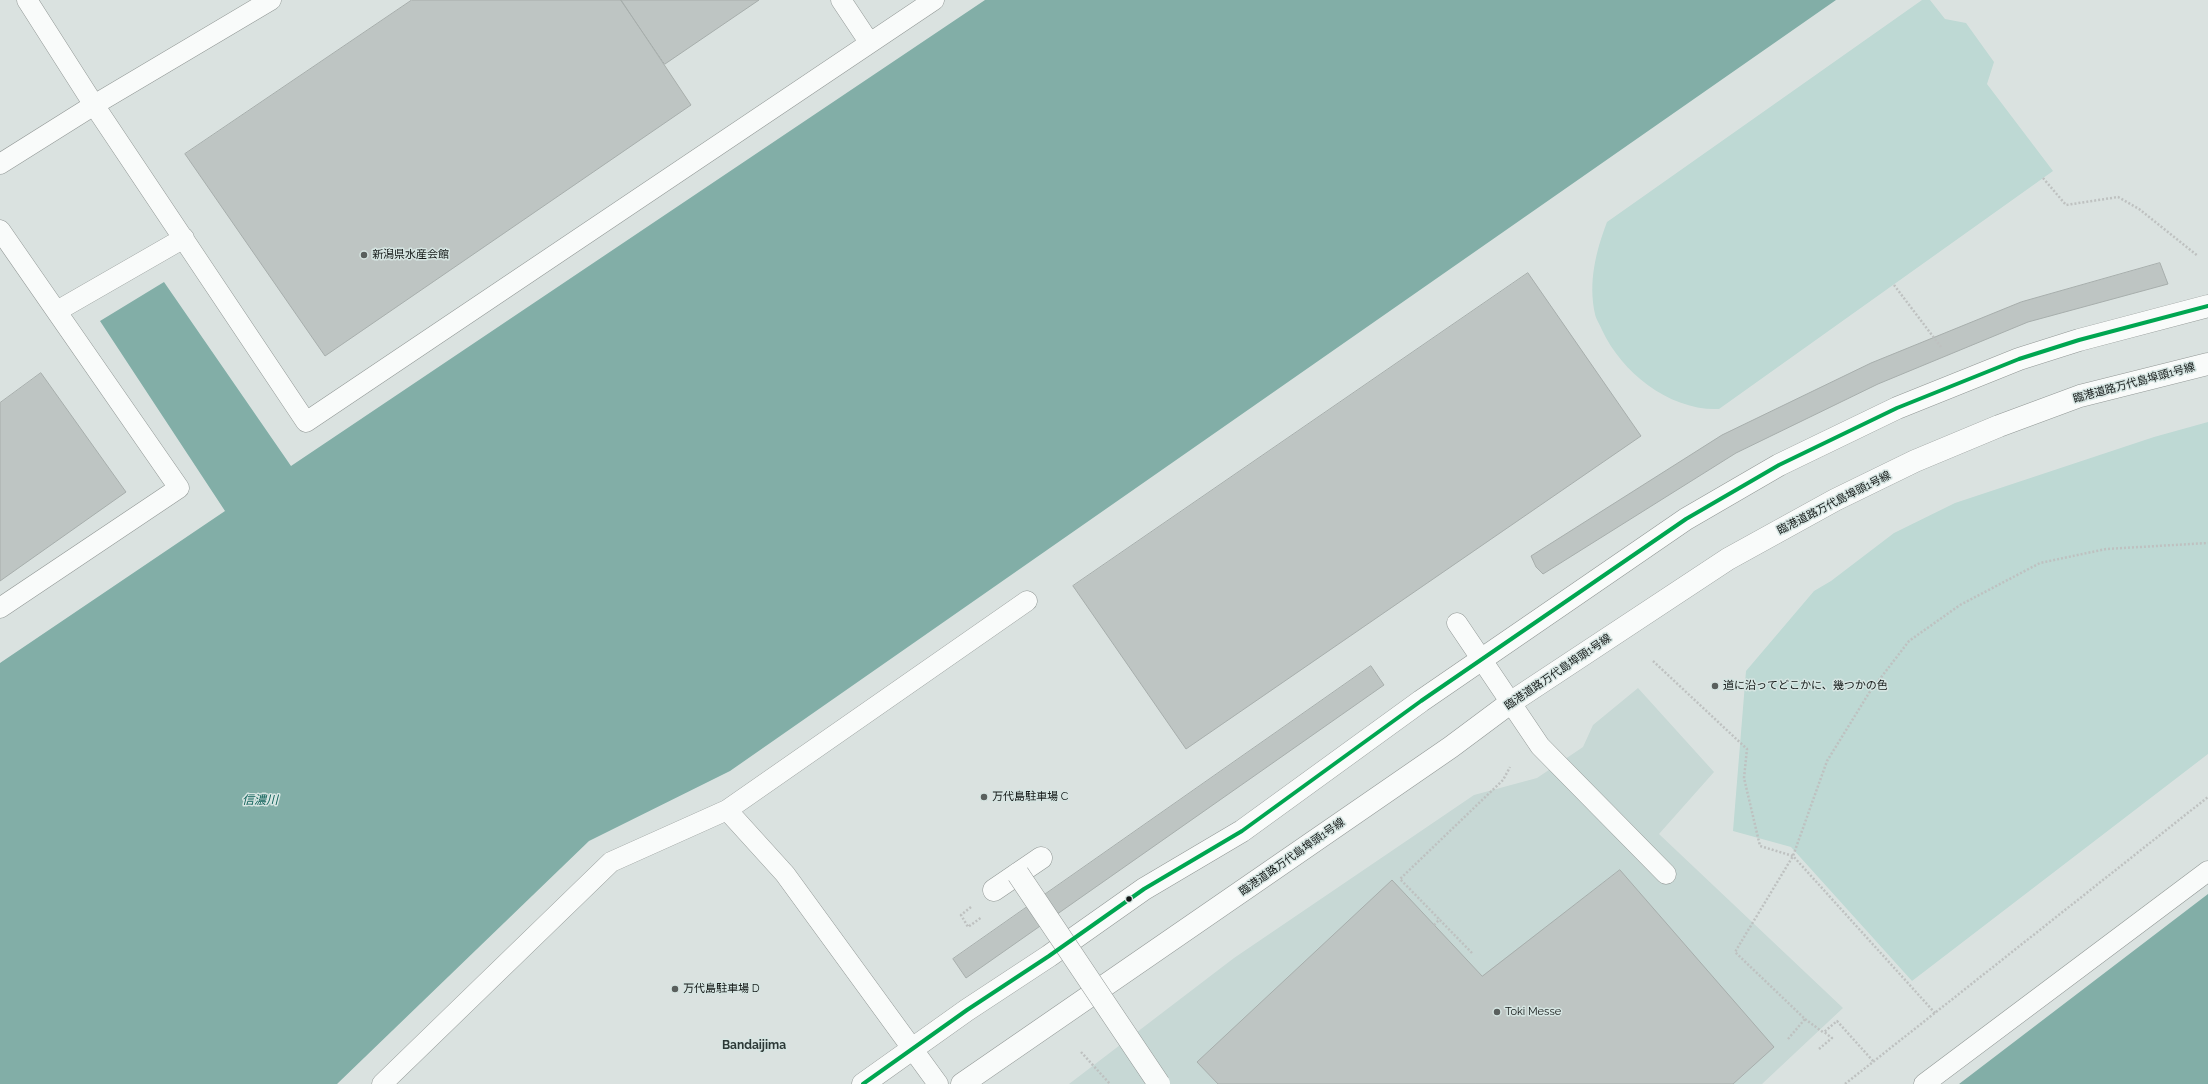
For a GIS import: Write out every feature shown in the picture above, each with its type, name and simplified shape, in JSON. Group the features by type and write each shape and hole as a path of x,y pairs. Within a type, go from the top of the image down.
{"street":[{"path":"863,1084 912,1048 1144,889 1242,831 1421,701 1686,519 1779,465 1835,436 1897,408 2020,360 2079,340 2208,306"},
{"name":"臨港道路万代島埠頭1号線","path":"962,1084 1445,751 1510,703 1728,559 1835,500 1908,465 1999,426 2080,396 2208,364"},
{"path":"994,890 1041,858"},
{"path":"1018,874 1159,1084"}],"lane":[{"path":"27,0 94,105 306,422 869,42 934,0"},
{"path":"0,164 94,105 271,0"},
{"path":"841,0 869,42"},
{"path":"0,230 179,488 0,608"},
{"path":"57,311 184,238"},
{"path":"382,1084 611,862 726,810 1027,601"},
{"path":"1457,623 1540,746 1666,874"},
{"path":"726,810 785,874 938,1084"},
{"path":"1924,1084 2208,871"}],"path":[{"path":"2043,178 2066,205 2118,197 2139,209 2198,256"},
{"path":"1894,285 1941,347"},
{"path":"1873,1061 1837,1021 1824,1032 1832,1038 1819,1049 1830,1038 1805,1019 1735,952 1793,856 1827,760 1869,693 1909,641 1960,605 2040,563 2106,549 2208,543"},
{"path":"1653,661 1747,749 1744,778 1760,846 1793,856 1935,1013"},
{"path":"1472,953 1400,879 1503,780 1510,767"},
{"path":"1845,1084 2208,797"},
{"path":"1434,925 1440,919"},
{"path":"1788,1039 1805,1019"},
{"path":"1081,1052 1110,1084"}],"shaded area":[{"path":"1922,0 1930,0 1945,19 1966,23 1994,62 1987,84 2053,171 1719,409 1701,408 1683,404 1650,386 1622,361 1611,346 1596,318 1592,290 1594,267 1607,222"},
{"path":"2208,422 2208,754 1912,981 1791,847 1733,831 1746,671 1814,591 1831,581 1894,533 1955,503 2154,437"},
{"path":"1638,688 1714,772 1659,834 1843,1008 1762,1084 1069,1084 1234,958 1474,795 1537,778 1583,747 1593,725"}],"water":[{"name":"信濃川","path":"985,0 1836,0 730,771 589,841 337,1084 0,1084 0,663 225,511 100,321 164,282 291,466"},
{"path":"2208,894 2208,1084 1959,1084"}],"building":[{"name":"新潟県水産会館","path":"412,0 621,0 691,105 325,356 185,154"},
{"path":"621,0 759,0 665,64"},
{"path":"2160,263 2168,284 2028,322 1878,384 1736,453 1543,574 1536,567 1531,556 1722,435 1871,363 2021,302"},
{"path":"1528,273 1641,436 1186,749 1073,586"},
{"path":"41,373 126,492 0,581 0,403"},
{"path":"1371,666 1384,685 966,978 953,959"},
{"name":"Toki Messe","path":"1620,870 1774,1047 1733,1084 1218,1084 1197,1062 1392,880 1482,976"}],"transit line":[{"path":"863,1084 967,1010 1049,956 1144,889 1242,831 1421,701 1686,519 1779,465 1897,408 2019,359 2079,340 2208,306"}],"place":[{"name":"新潟県水産会館","path":"364,255"},
{"name":"道に沿ってどこかに、幾つかの色","path":"1715,686"},
{"name":"万代島駐車場 C","path":"984,797"},
{"name":"万代島駐車場 D","path":"675,989"},
{"name":"Toki Messe","path":"1497,1012"}],"district":[{"name":"Bandaijima","path":"754,1045"}]}
